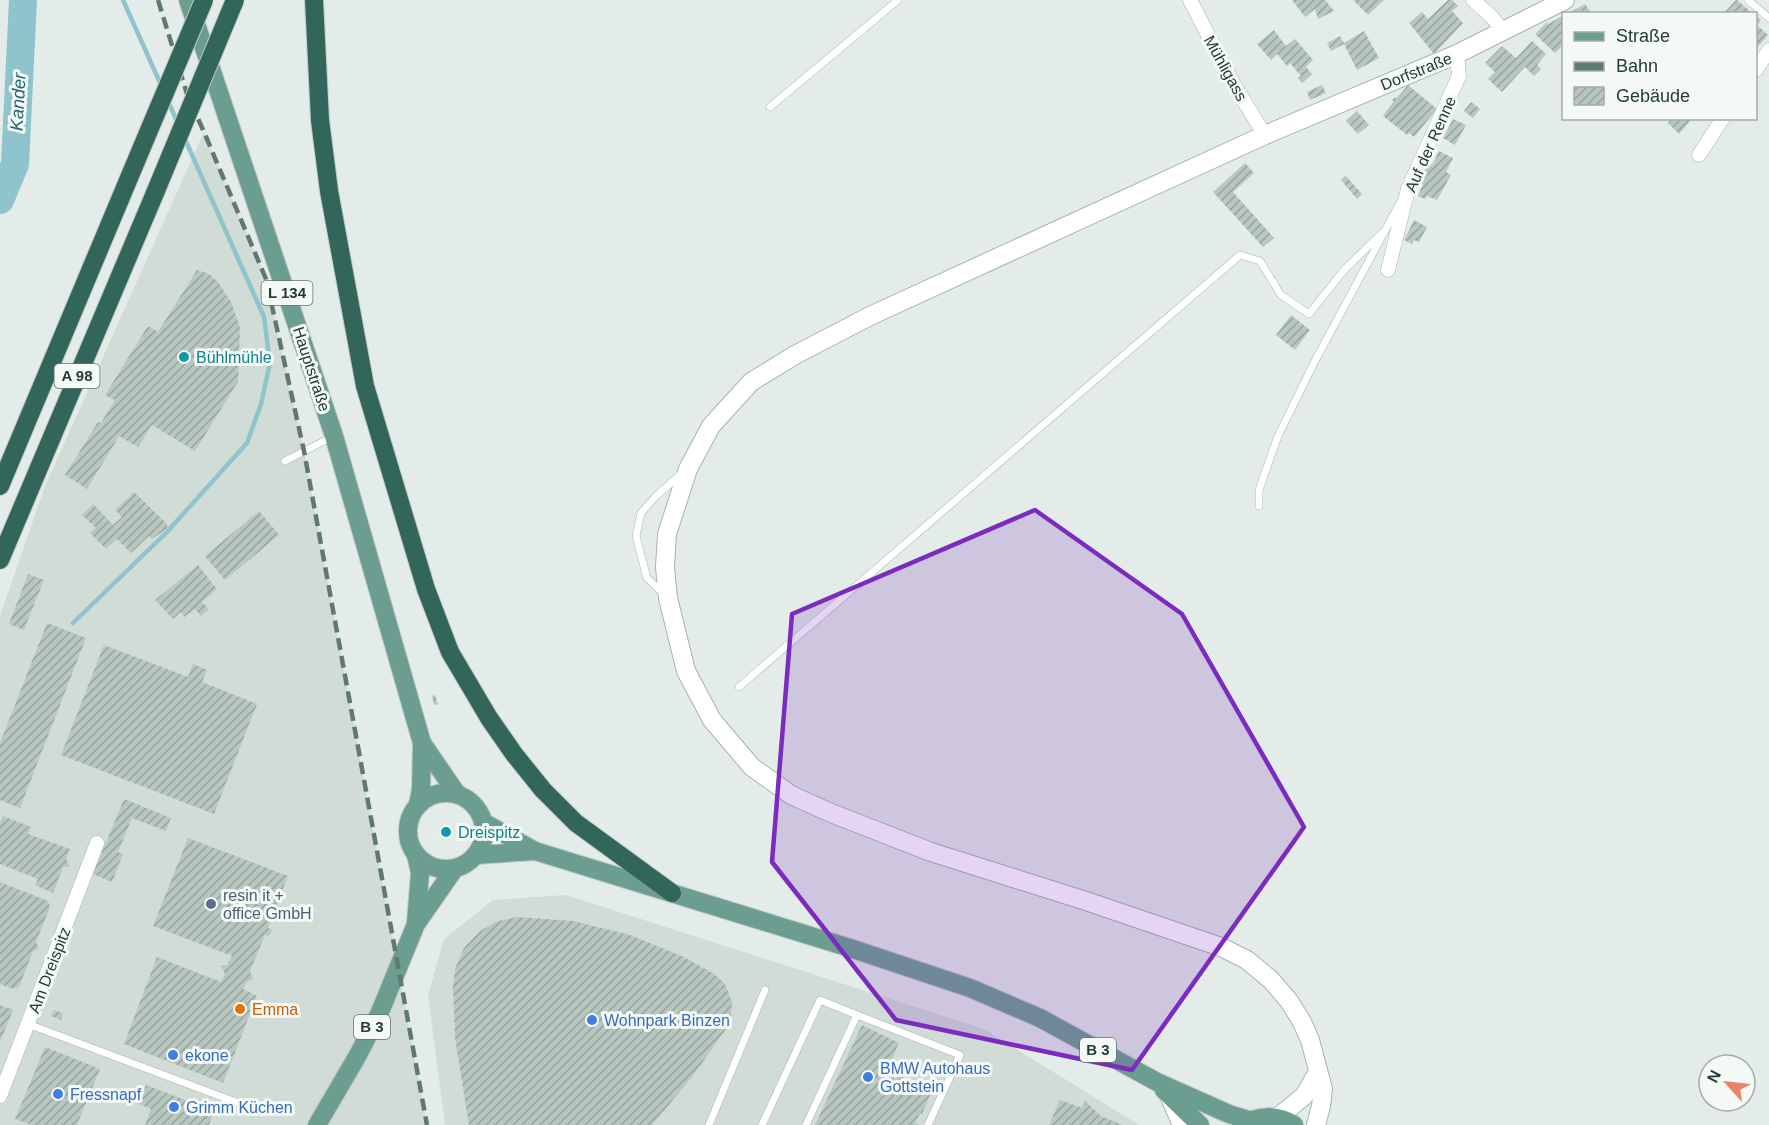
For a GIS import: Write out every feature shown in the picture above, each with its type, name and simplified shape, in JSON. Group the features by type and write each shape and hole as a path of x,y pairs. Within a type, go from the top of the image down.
{"highway":[{"name":"A 98","path":"0,486 204,0"},
{"name":"A 98","path":"0,560 235,0"},
{"path":"314,0 320,120 329,191 365,386 426,589 450,652 489,718 543,790 576,823 672,893"}],"main road":[{"name":"Hauptstraße","path":"189,0 334,436 422,743 421,789 418,805 410,818 408,834 420,873 416,924"},
{"name":"Hauptstraße","path":"422,743 457,794 471,802 483,822"},
{"path":"418,805 436,794 457,794"},
{"name":"B 3","path":"483,822 535,851 860,951 970,988 1040,1018 1163,1089 1229,1114 1245,1123"},
{"path":"476,855 483,839 483,822"},
{"name":"B 3","path":"476,855 535,851"},
{"path":"416,855 438,868 455,868"},
{"name":"Hauptstraße","path":"317,1125 358,1055 380,1011 416,924 455,868 476,855"},
{"name":"B 3","path":"1163,1089 1200,1125"},
{"path":"1245,1123 1263,1117 1286,1122"}],"street":[{"name":"Mühligass","path":"1190,0 1234,85 1265,135"},
{"path":"1473,0 1492,17 1503,31"},
{"name":"Dorfstraße","path":"1316,1125 1323,1089 1310,1041 1289,1001 1247,960 1211,944 931,852 842,818 791,795 752,766 712,720 686,671 668,598 665,567 667,534 688,469 711,426 751,382 795,355 870,316 1265,135 1457,54 1564,0"},
{"path":"1757,67 1769,50"},
{"name":"Auf der Renne","path":"1388,270 1408,189 1457,83 1459,64 1457,54"},
{"path":"1699,155 1722,120"},
{"name":"Am Dreispitz","path":"0,1096 97,843"},
{"path":"1286,1122 1318,1072"},
{"path":"1163,1089 1182,1125"}],"lane":[{"path":"770,107 898,0"},
{"path":"1748,0 1769,18"},
{"path":"1259,506 1259,490 1278,436 1382,233 1408,189"},
{"path":"739,687 1240,255 1260,261 1281,295 1309,314 1345,269 1382,233"},
{"path":"285,461 334,436"},
{"path":"668,598 647,578 636,536 641,513 656,496 688,469"},
{"path":"709,1125 765,990"},
{"path":"762,1125 820,1000 960,1055 928,1125"},
{"path":"806,1125 856,1015"},
{"path":"28,1024 241,1104"}],"highlighted area":[{"path":"1035,510 1182,614 1304,827 1132,1070 896,1020 772,862 792,614"}],"shaded area":[{"path":"204,132 266,279 304,451 427,1125 0,1125 0,616 45,486"},
{"path":"566,895 984,1029 1139,1125 445,1125 428,995 444,939 493,900"}],"building":[{"path":"1292,0 1325,0 1334,11 1318,19 1315,9 1305,17"},
{"path":"1353,0 1384,0 1368,15"},
{"path":"1448,0 1452,0 1458,6 1452,11 1463,23 1434,54 1409,23 1422,12 1428,19"},
{"path":"1737,0 1751,12 1725,12"},
{"path":"1585,4 1591,12 1571,12"},
{"path":"1562,16 1562,46 1555,53 1535,34 1547,22 1548,24"},
{"path":"1757,25 1768,35 1757,48"},
{"path":"1274,30 1286,46 1295,39 1313,60 1306,67 1312,74 1302,83 1298,78 1301,76 1290,63 1287,66 1277,54 1271,60 1257,44"},
{"path":"1364,31 1379,58 1357,70 1344,44 1331,51 1327,43 1340,36 1344,43"},
{"path":"1532,41 1546,54 1537,65 1541,69 1534,76 1525,67 1502,92 1488,79 1495,72 1485,63 1502,46 1516,58"},
{"path":"1322,85 1326,93 1310,100 1307,92"},
{"path":"1408,85 1437,109 1414,137 1409,133 1407,135 1383,116 1394,101 1392,100 1395,97 1396,99"},
{"path":"1471,102 1480,109 1473,118 1464,111"},
{"path":"1357,111 1369,125 1358,134 1346,121"},
{"path":"1453,119 1466,125 1455,145 1443,138"},
{"path":"1670,120 1691,120 1679,134 1668,123"},
{"path":"1439,151 1453,158 1446,172 1451,175 1437,200 1427,196 1425,199 1418,196 1423,184 1421,183 1424,178 1422,177 1428,164 1432,165"},
{"path":"1245,163 1254,173 1233,192 1274,238 1263,247 1213,192"},
{"path":"1346,176 1362,194 1357,199 1341,180"},
{"path":"1414,220 1427,227 1419,242 1414,240 1412,244 1404,240"},
{"name":"Bühlmühle","path":"197,270 209,274 218,282 231,302 240,328 238,382 195,451 152,425 138,447 119,436 87,489 65,475 98,422 101,423 115,400 105,395 148,326 158,332"},
{"path":"1291,315 1310,330 1295,350 1276,335"},
{"path":"134,492 166,523 168,528 152,539 149,536 131,553 117,539 106,549 90,533 96,528 82,515 93,504 113,525 122,517 115,510"},
{"path":"259,511 279,535 225,580 205,556"},
{"path":"198,565 217,589 202,602 209,609 201,616 195,609 184,617 181,612 173,619 155,600"},
{"path":"28,574 44,580 24,630 9,624"},
{"path":"47,623 86,638 20,808 0,800 0,743"},
{"path":"104,645 188,677 193,664 207,670 202,682 257,704 214,814 61,755"},
{"path":"435,695 438,704 434,705 432,696"},
{"path":"124,799 171,818 166,831 132,818 118,852 123,854 112,882 93,874"},
{"path":"3,816 31,827 28,834 70,849 66,859 70,866 63,867 53,893 35,885 38,879 0,864 0,824"},
{"path":"188,838 288,876 268,928 272,930 269,936 265,935 250,971 253,979 247,982 243,989 257,996 223,1083 124,1044 157,957 221,982 225,974 221,966 227,965 232,956 153,926"},
{"path":"0,882 48,901 50,907 36,942 39,948 33,951 19,987 13,989 0,984"},
{"name":"Wohnpark Binzen","path":"517,917 573,921 630,935 684,957 714,974 725,984 732,1002 731,1017 726,1029 692,1077 652,1125 469,1125 455,1038 453,987 455,969 464,948 479,932 495,922"},
{"path":"0,1005 13,1010 0,1042"},
{"path":"54,1010 63,1013 61,1020 51,1016"},
{"name":"BMW Autohaus Gottstein","path":"862,1025 899,1043 885,1074 896,1079 898,1075 932,1091 922,1114 920,1113 915,1123 919,1125 815,1125"},
{"name":"Fressnapf","path":"45,1047 100,1069 77,1125 31,1125 15,1119"},
{"name":"Grimm Küchen","path":"146,1085 214,1111 209,1125 145,1125 151,1109 139,1104"},
{"path":"1060,1100 1082,1108 1085,1101 1101,1116 1122,1125 1049,1125"}],"waterway":[{"name":"Kander","path":"0,200 15,164 23,0"},
{"path":"123,0 161,85"},
{"path":"168,101 178,124"},
{"path":"73,623 167,532 247,443 261,404 270,363 264,317 184,137"}],"railway":[{"path":"158,0 187,94 266,279 304,451 427,1125"}],"place":[{"name":"Bühlmühle","path":"184,357"},
{"name":"Dreispitz","path":"446,832"},
{"name":"resin it + office GmbH","path":"211,904"},
{"name":"Emma","path":"240,1009"},
{"name":"Wohnpark Binzen","path":"592,1020"},
{"name":"ekone","path":"173,1055"},
{"name":"BMW Autohaus Gottstein","path":"868,1077"},
{"name":"Fressnapf","path":"58,1094"},
{"name":"Grimm Küchen","path":"174,1107"}]}
